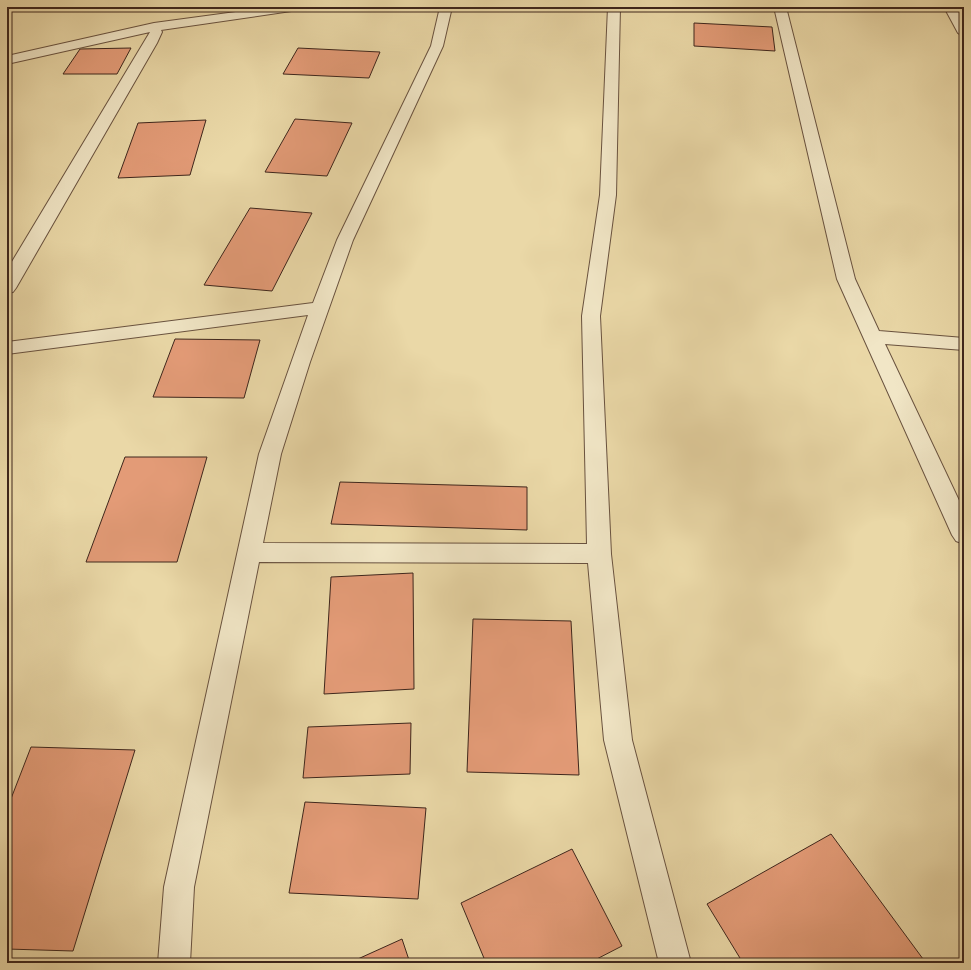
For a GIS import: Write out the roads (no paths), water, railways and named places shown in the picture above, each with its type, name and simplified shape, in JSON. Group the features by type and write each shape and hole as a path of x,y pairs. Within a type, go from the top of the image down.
{"street":[{"path":"7,60 154,28 298,7"},
{"path":"174,963 179,886 270,454 319,308 345,240 437,46 446,7"},
{"path":"614,7 608,195 591,316 599,554 618,740 675,963"},
{"path":"780,7 846,279 964,535"},
{"path":"950,7 964,33"},
{"path":"7,288 16,270 152,43 156,32 154,28"},
{"path":"7,348 319,308"},
{"path":"874,337 964,344"},
{"path":"249,552 599,554"}]}
